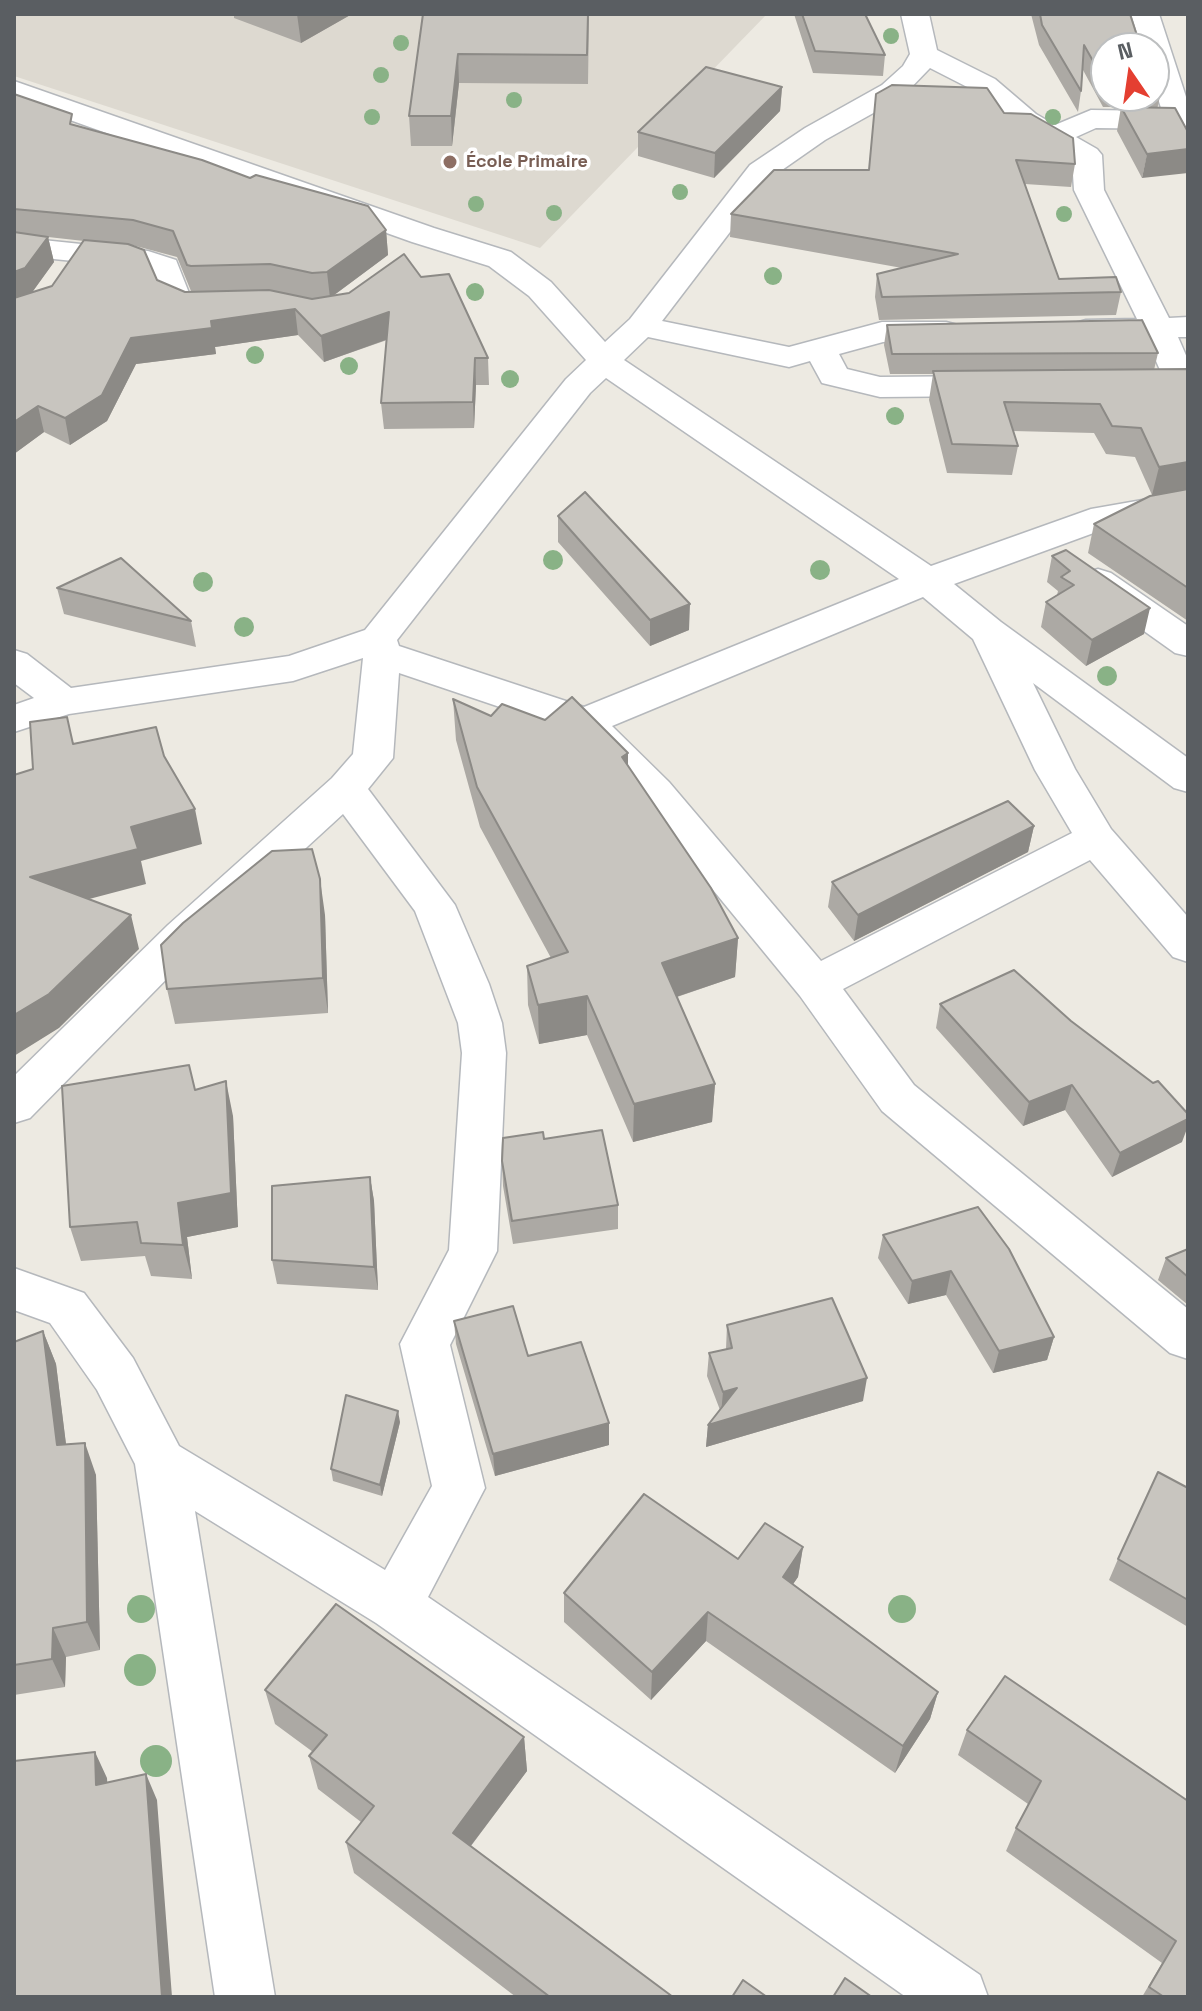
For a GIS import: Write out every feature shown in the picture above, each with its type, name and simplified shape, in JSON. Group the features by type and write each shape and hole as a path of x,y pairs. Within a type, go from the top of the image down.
{"street":[{"path":"14,1105 183,936 346,788 373,758 380,647 578,386 641,326 761,171 815,134 892,91 915,71 924,54 915,14"},
{"path":"1054,136 1091,119 1185,124 1145,14"},
{"path":"924,54 985,85 1026,120 1087,155 1089,190 1174,328 1174,386"},
{"path":"31,104 415,245 500,259 540,289 605,362 927,581 988,631 1188,778"},
{"path":"14,246 71,265 137,258 165,267 175,298 190,305 245,303"},
{"path":"641,326 789,357 821,351 882,332 975,331"},
{"path":"1051,331 1174,328"},
{"path":"821,351 834,376 880,387 1017,386"},
{"path":"585,722 927,581 1039,539 1104,517 1188,503"},
{"path":"1039,539 1188,644"},
{"path":"988,631 1055,770 1096,839 1188,946"},
{"path":"14,719 64,702 293,668 380,647 585,722 655,792 815,984 898,1098 1188,1338"},
{"path":"14,663 64,702"},
{"path":"346,788 434,905 480,1023 484,1053 473,1251 425,1344 459,1488 395,1605"},
{"path":"815,984 1096,839"},
{"path":"14,1289 67,1308 115,1374 161,1462 245,1997"},
{"path":"161,1462 395,1605 958,1997"}],"shaded area":[{"name":"École Primaire","path":"14,14 767,14 540,248 14,76"}],"building":[{"path":"423,14 588,14 587,55 458,54 451,116 409,116"},
{"path":"802,14 865,14 885,55 815,51"},
{"path":"1040,14 1130,14 1136,32 1090,32 1090,56 1084,45 1081,91 1042,25"},
{"path":"706,67 782,87 715,153 638,132"},
{"path":"892,85 987,88 1004,113 1031,114 1073,138 1075,164 1016,160 1059,279 1116,277 1121,292 882,297 877,274 958,254 731,214 774,170 869,170 876,94"},
{"path":"14,94 72,114 70,124 202,160 250,178 256,175 368,206 386,230 327,272 312,273 270,264 191,266 187,265 173,231 133,220 14,209"},
{"path":"1170,108 1175,108 1188,132 1188,149 1147,154 1124,112 1170,112"},
{"path":"14,232 48,237 25,268 14,272"},
{"path":"84,240 128,244 144,250 157,280 185,292 269,290 312,299 349,293 404,254 421,277 449,274 488,358 475,358 473,402 381,403 389,312 321,336 295,309 211,321 212,328 131,338 102,395 65,418 38,406 14,422 14,298 52,286"},
{"path":"1142,320 1158,353 892,354 887,325"},
{"path":"1188,369 1188,462 1159,467 1141,428 1112,426 1100,404 1004,402 1018,446 952,444 933,371"},
{"path":"1188,489 1188,588 1094,524 1150,496"},
{"path":"585,492 690,604 650,620 558,516"},
{"path":"1066,550 1150,608 1092,640 1046,602 1074,585 1061,577 1070,571 1052,556"},
{"path":"121,558 191,621 57,588"},
{"path":"572,697 628,753 622,757 711,888 738,938 662,963 715,1084 634,1104 587,996 538,1005 527,966 568,952 477,787 453,699 491,716 502,704 545,720"},
{"path":"67,717 73,744 156,727 164,756 195,809 131,827 138,849 30,877 131,915 49,994 14,1015 14,775 33,769 30,722"},
{"path":"1008,801 1034,826 858,915 832,882"},
{"path":"312,849 320,879 323,978 167,989 161,945 183,923 272,851"},
{"path":"1014,970 1071,1021 1153,1083 1158,1081 1188,1114 1188,1119 1120,1153 1072,1085 1029,1102 940,1004"},
{"path":"189,1065 195,1090 226,1081 231,1193 178,1203 183,1245 141,1243 137,1222 70,1227 62,1086"},
{"path":"602,1130 618,1205 512,1221 502,1161 503,1138 543,1132 544,1139"},
{"path":"370,1177 374,1267 272,1260 272,1186"},
{"path":"978,1207 1009,1249 1054,1337 999,1351 951,1271 912,1281 883,1235"},
{"path":"1188,1249 1188,1277 1166,1258"},
{"path":"832,1298 867,1378 708,1425 737,1388 723,1392 709,1353 732,1348 727,1325"},
{"path":"513,1306 528,1356 581,1342 609,1423 493,1454 454,1321"},
{"path":"43,1331 57,1445 85,1443 87,1622 53,1628 52,1659 14,1665 14,1342"},
{"path":"346,1395 398,1411 380,1485 331,1469"},
{"path":"1158,1472 1188,1488 1188,1600 1118,1559"},
{"path":"644,1494 738,1559 765,1523 803,1547 783,1577 938,1692 903,1746 708,1612 652,1672 564,1593"},
{"path":"336,1604 524,1737 453,1833 673,1997 550,1997 346,1842 374,1806 309,1756 327,1735 265,1690"},
{"path":"1005,1676 1188,1801 1188,1997 1164,1997 1149,1987 1176,1941 1016,1828 1041,1781 967,1730"},
{"path":"95,1752 96,1785 146,1774 162,1997 14,1997 14,1761"},
{"path":"845,1978 872,1997 833,1997"},
{"path":"743,1980 767,1997 732,1997"}],"place":[{"name":"École Primaire","path":"450,162"}]}
